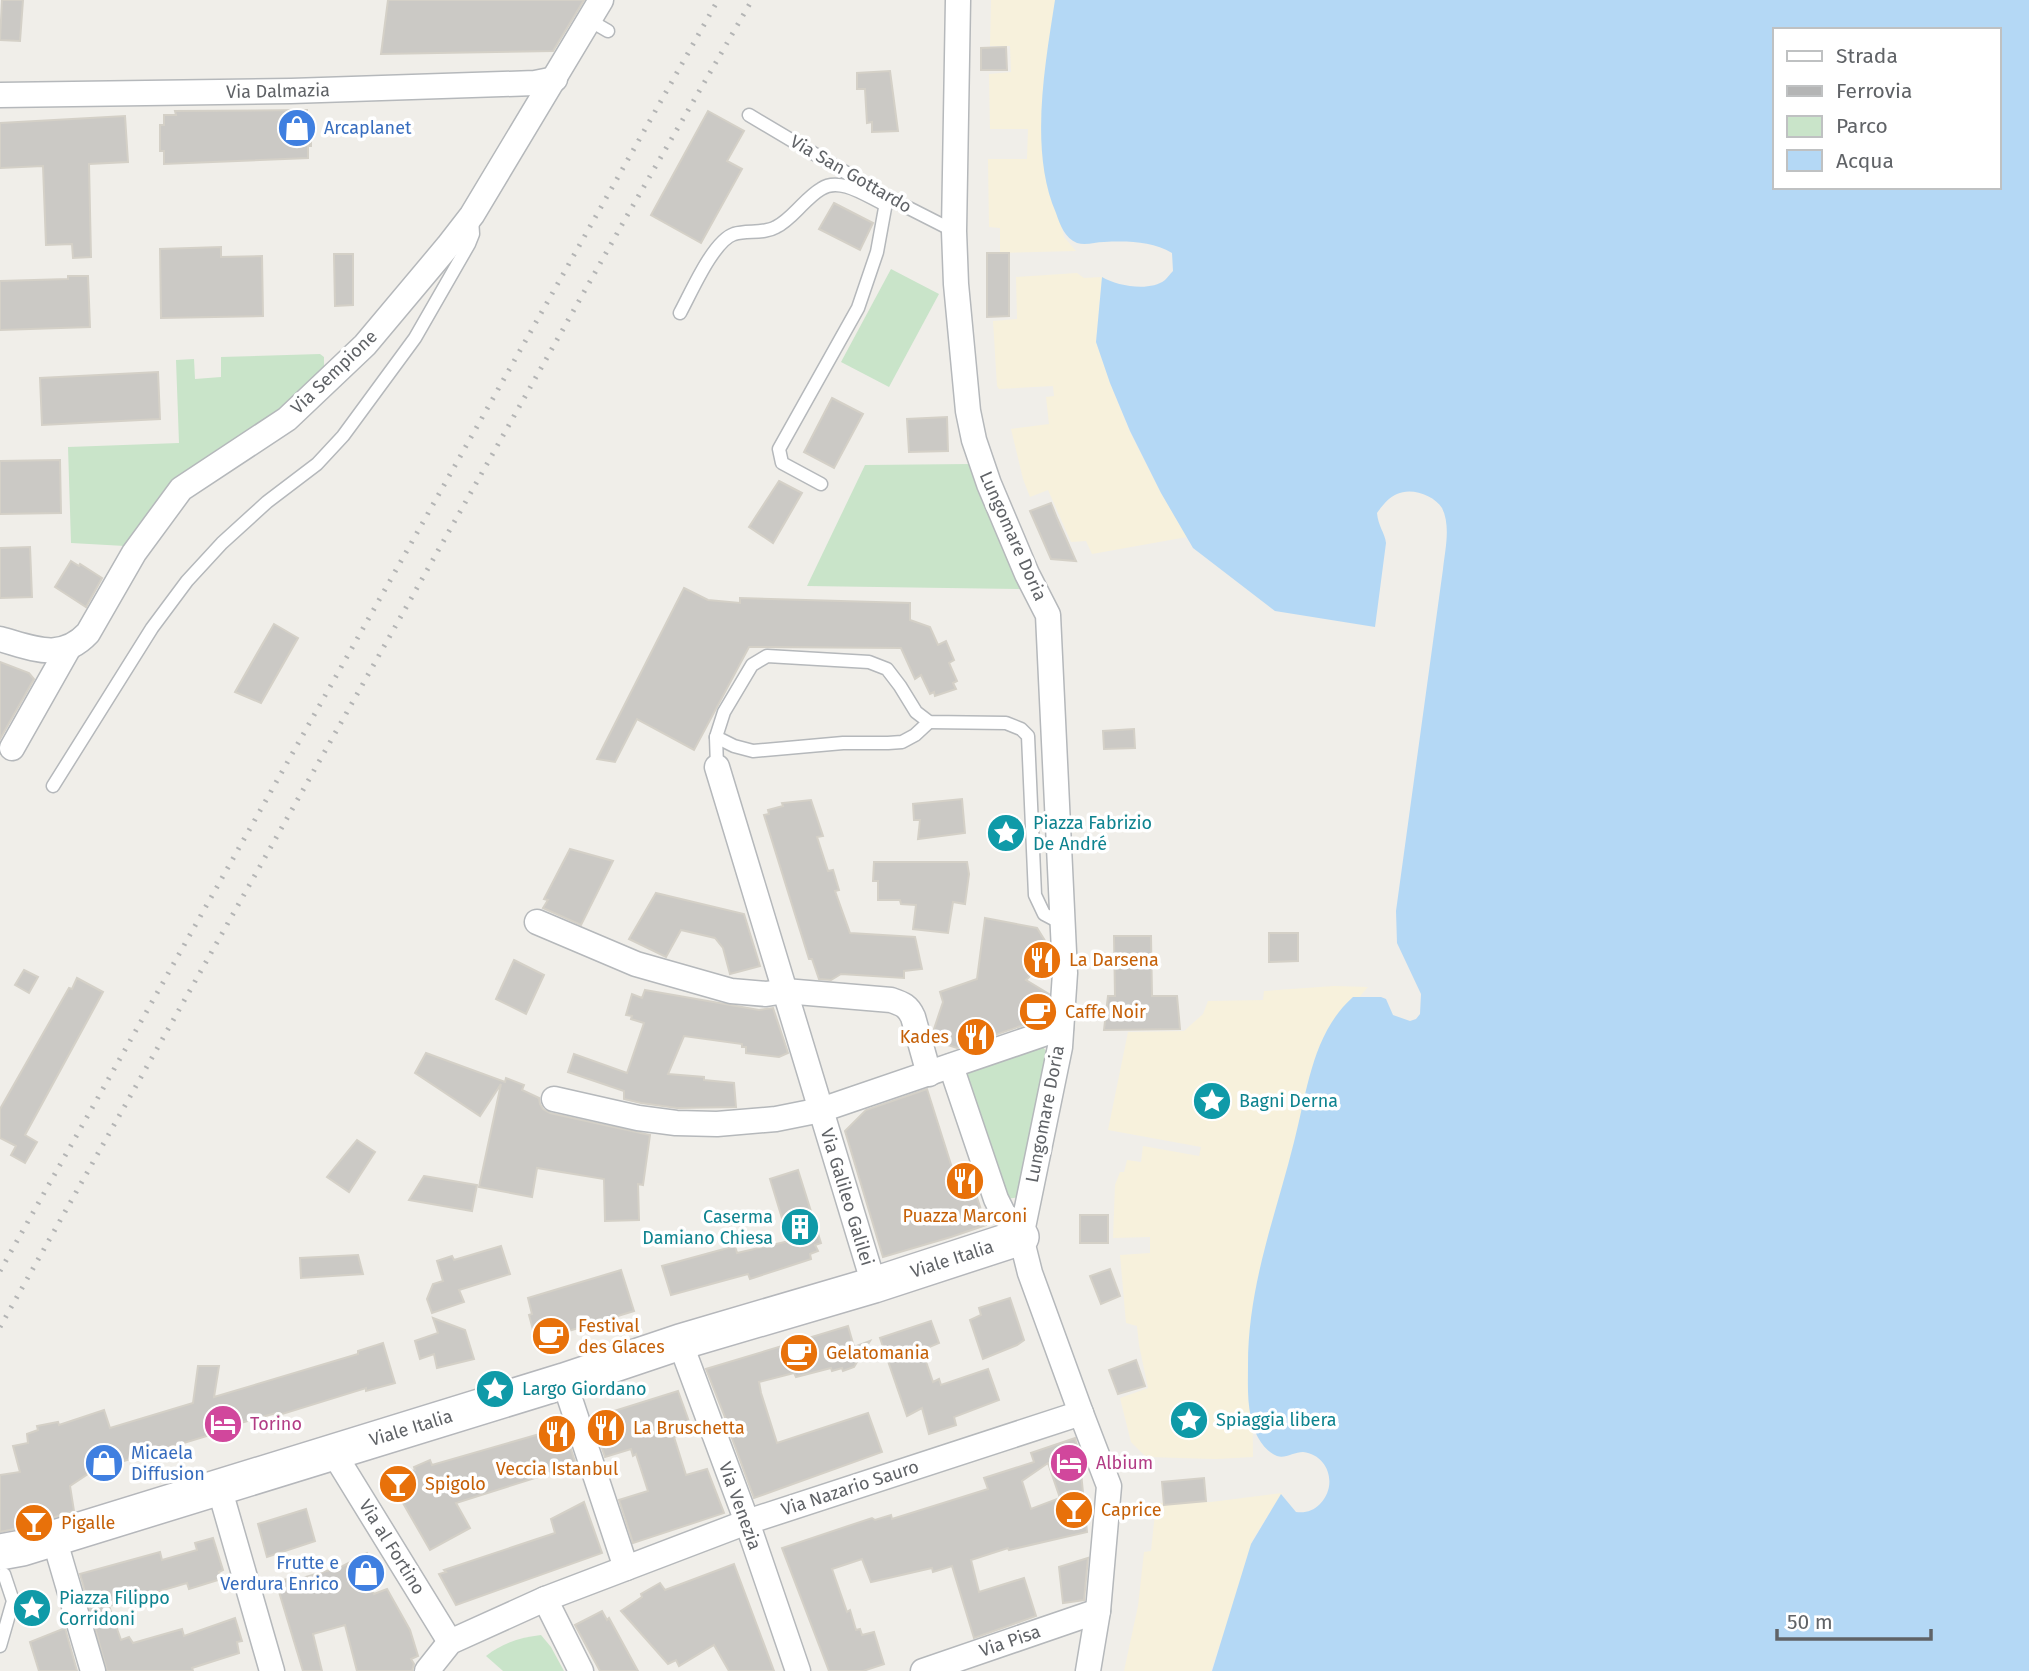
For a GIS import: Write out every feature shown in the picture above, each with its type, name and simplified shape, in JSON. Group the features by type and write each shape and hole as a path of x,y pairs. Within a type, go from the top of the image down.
{"street":[{"name":"Lungomare Doria","path":"958,0 954,231 956,284 968,411 974,440 999,510 1048,615 1065,973 1060,1047 1022,1232"},
{"name":"Via Sempione","path":"12,748 68,649 88,633 134,553 181,489 287,419 365,345 472,215 555,79 600,17"},
{"name":"Via Dalmazia","path":"0,94 291,92 535,83 555,79"},
{"path":"0,639 52,651 68,649"},
{"name":"Via Galileo Galilei","path":"717,767 874,1285"},
{"path":"537,922 636,964 731,991 766,994 785,991 891,1000 909,1009 940,1070 1004,1215 1022,1232 1030,1273 1110,1486 1098,1611 1088,1671"},
{"path":"554,1099 638,1118 676,1123 717,1124 776,1119 821,1110 1061,1028"},
{"name":"Viale Italia","path":"2,1563 54,1538 564,1381 680,1342 874,1285 1022,1232"},
{"name":"Via Venezia","path":"680,1342 747,1522 798,1671"},
{"path":"564,1381 626,1568"},
{"name":"Via Nazario Sauro","path":"450,1643 545,1599 747,1522 1081,1413"},
{"name":"Via al Fortino","path":"332,1452 450,1643"},
{"path":"219,1487 272,1671"},
{"path":"54,1538 93,1671"},
{"path":"545,1599 581,1671"},
{"name":"Via Pisa","path":"923,1671 1098,1611"},
{"path":"427,1671 450,1643"}],"lane":[{"name":"Via San Gottardo","path":"749,115 887,201 954,231"},
{"path":"680,313 716,246 729,236 746,231 772,229 787,220 822,188 830,185 851,188 887,201 877,252 858,308 779,449 782,463 821,484"},
{"path":"53,786 152,628 187,581 267,502 317,464 343,436 415,338 469,244 473,234 472,215"},
{"path":"717,767 716,737 724,712 752,665 767,656 869,662 887,670 916,712 929,722 1006,723 1021,729 1028,736 1035,895 1044,914 1063,924"},
{"path":"716,737 753,751 843,743 888,743 902,742 929,722"},
{"path":"0,1646 13,1601 2,1563"}],"green space":[{"path":"891,269 939,294 889,387 841,362"},
{"path":"320,354 324,357 324,369 278,413 125,546 71,543 68,447 179,443 176,360 194,359 195,379 221,377 221,357"},
{"path":"970,464 1022,589 807,586 865,465"},
{"path":"1042,1046 1047,1052 1019,1197 1007,1199 965,1079 969,1073"},
{"path":"541,1635 564,1671 503,1671 486,1656 512,1641"}],"sand":[{"path":"991,0 1061,0 1056,202 1064,237 1076,251 1000,253 1000,228 989,227 988,159 1027,159 1028,129 990,129 989,74 1011,72 1010,46 990,46"},
{"path":"1077,273 1084,278 1102,277 1096,342 1130,432 1187,537 1092,554 1086,541 1071,542 1048,490 1030,497 1011,429 1049,424 1046,397 1054,396 1053,386 999,389 993,321 1017,319 1016,277"},
{"path":"1334,986 1368,987 1353,1004 1252,1351 1253,1457 1146,1457 1131,1442 1120,1398 1148,1388 1137,1326 1126,1323 1120,1255 1150,1253 1150,1237 1113,1238 1115,1185 1120,1172 1124,1172 1127,1160 1141,1162 1143,1146 1199,1156 1201,1147 1108,1130 1128,1032 1184,1031 1203,1014 1208,1001 1263,1000 1264,991"},
{"path":"1282,1493 1252,1541 1211,1671 1124,1671 1138,1606 1144,1552 1151,1551 1156,1503 1211,1502"}],"water":[{"path":"1055,0 2029,0 2029,1671 1212,1671 1251,1544 1281,1494 1296,1512 1303,1512 1320,1504 1329,1489 1328,1472 1319,1459 1303,1452 1277,1456 1263,1445 1254,1429 1248,1385 1249,1336 1264,1252 1313,1065 1328,1028 1353,997 1386,999 1393,1015 1410,1021 1420,1014 1421,994 1397,943 1396,911 1445,554 1446,522 1442,508 1434,499 1409,491 1394,495 1377,513 1386,543 1375,627 1275,611 1193,548 1130,431 1096,342 1102,277 1116,283 1142,287 1159,284 1173,271 1172,253 1139,243 1080,244 1066,234 1048,189 1043,163 1041,135 1044,80"}],"building":[{"path":"2,0 23,0 20,41 0,40"},
{"path":"388,0 584,0 553,51 381,54"},
{"path":"1006,47 1007,70 981,70 981,48"},
{"path":"890,71 898,131 872,132 872,122 867,123 865,89 857,89 857,73"},
{"path":"307,110 307,120 311,120 308,158 164,164 164,151 160,151 160,125 164,125 164,115 176,115 175,111"},
{"path":"708,111 744,131 727,161 742,169 701,243 651,215"},
{"path":"125,116 128,162 89,164 91,257 73,258 72,244 46,245 43,166 0,168 0,123"},
{"path":"834,203 873,223 860,250 819,229"},
{"path":"221,247 221,257 262,256 263,316 161,318 160,249"},
{"path":"987,253 1009,253 1009,316 987,317"},
{"path":"334,254 353,254 353,305 335,306"},
{"path":"68,276 88,276 90,327 0,330 0,281 68,279"},
{"path":"158,372 160,419 42,425 40,378"},
{"path":"832,398 863,414 834,468 804,452"},
{"path":"947,417 948,451 909,452 907,419"},
{"path":"60,460 61,513 0,514 0,461"},
{"path":"779,481 802,493 773,543 749,527"},
{"path":"1051,503 1076,561 1051,559 1030,511"},
{"path":"30,547 32,597 0,598 0,548"},
{"path":"71,561 102,578 86,607 55,587"},
{"path":"684,588 708,600 740,603 740,598 910,603 910,620 930,627 938,645 946,641 954,660 949,663 957,681 953,683 956,689 935,696 934,692 930,694 921,675 915,679 901,648 749,647 694,750 637,719 615,762 597,759"},
{"path":"274,624 298,638 261,703 235,692"},
{"path":"0,662 29,673 34,679 0,739"},
{"path":"1134,729 1135,748 1104,749 1103,731"},
{"path":"962,799 965,833 918,839 920,820 914,820 913,804"},
{"path":"811,800 823,836 817,837 828,871 833,870 839,890 835,891 850,933 915,937 922,969 904,971 904,978 841,974 831,980 819,979 812,959 809,959 764,815 769,814 768,810 783,806 782,803"},
{"path":"570,849 613,861 581,925 543,908 548,900 544,899"},
{"path":"874,862 967,862 969,874 965,904 953,902 948,933 913,929 916,905 901,904 900,900 878,900 878,881 873,881"},
{"path":"656,893 744,914 760,966 730,974 723,948 715,938 681,930 666,957 629,939"},
{"path":"985,918 1037,928 1049,947 1049,957 1026,980 1049,994 1048,1007 1041,1019 957,1048 935,1041 933,1032 943,1002 940,992 977,979"},
{"path":"1269,933 1298,933 1298,961 1269,962"},
{"path":"1114,936 1151,936 1152,996 1177,996 1180,1029 1104,1030 1108,996 1115,996"},
{"path":"514,960 544,975 526,1014 496,999"},
{"path":"24,970 38,977 29,993 15,985"},
{"path":"77,978 103,992 25,1135 37,1142 25,1163 11,1155 16,1146 0,1138 0,1109"},
{"path":"645,990 759,1010 773,1008 788,1053 779,1057 746,1053 746,1047 742,1047 742,1044 684,1036 668,1074 734,1083 736,1107 677,1108 641,1103 624,1099 624,1091 568,1072 574,1054 627,1073 644,1023 626,1015 632,994 642,998"},
{"path":"426,1053 505,1082 506,1078 524,1085 522,1090 539,1098 543,1109 550,1113 650,1135 643,1185 638,1184 639,1220 605,1221 604,1179 537,1168 532,1197 479,1187 501,1084 480,1116 415,1073"},
{"path":"927,1089 954,1174 968,1170 986,1225 883,1257 845,1131 866,1110"},
{"path":"357,1140 375,1152 349,1192 327,1177"},
{"path":"798,1170 821,1243 815,1245 818,1251 810,1254 811,1259 750,1279 748,1274 671,1295 662,1266 735,1246 737,1253 789,1241 770,1179"},
{"path":"424,1176 477,1185 472,1211 409,1200"},
{"path":"1080,1215 1108,1215 1108,1243 1080,1243"},
{"path":"501,1246 510,1274 459,1290 464,1302 432,1313 427,1299 433,1284 443,1281 437,1261 452,1256 454,1260"},
{"path":"358,1255 363,1274 301,1278 300,1258"},
{"path":"1110,1269 1120,1296 1101,1304 1090,1276"},
{"path":"621,1270 634,1311 536,1341 529,1315 532,1314 528,1298"},
{"path":"1010,1298 1024,1340 983,1359 970,1320 981,1315 979,1308"},
{"path":"433,1318 465,1330 474,1359 437,1368 434,1354 420,1359 415,1341 438,1333"},
{"path":"931,1321 939,1343 922,1350 933,1382 939,1379 941,1385 988,1369 999,1400 954,1417 956,1425 929,1434 922,1408 907,1416 880,1338"},
{"path":"848,1326 854,1347 870,1341 854,1367 843,1371 842,1368 832,1371 831,1368 796,1377 794,1373 759,1382 761,1393 777,1443 868,1413 882,1452 754,1498 706,1369"},
{"path":"383,1343 395,1383 366,1391 366,1388 276,1416 276,1413 226,1427 227,1430 210,1437 94,1470 70,1486 74,1511 0,1532 0,1475 20,1472 13,1446 28,1443 27,1434 38,1430 37,1426 58,1422 59,1425 104,1410 110,1428 193,1403 198,1366 219,1366 214,1397 358,1354 358,1351"},
{"path":"1136,1360 1145,1386 1118,1394 1109,1370"},
{"path":"678,1391 692,1430 674,1437 686,1475 707,1469 724,1513 633,1543 619,1500 648,1491 636,1454 633,1456 631,1449 605,1457 592,1418"},
{"path":"564,1427 576,1465 456,1503 470,1528 430,1550 392,1484 396,1476 415,1470 414,1467 430,1460 432,1465"},
{"path":"1075,1438 1087,1532 1009,1550 1008,1548 971,1560 979,1592 1024,1578 1036,1616 974,1638 952,1566 933,1572 932,1568 871,1582 862,1559 832,1569 856,1630 860,1629 862,1635 874,1632 884,1664 863,1671 829,1671 782,1548 872,1518 875,1520 891,1515 892,1519 988,1489 984,1478 1034,1462 1031,1453","holes":["1048,1463 1060,1498 1031,1509 1022,1481"]},
{"path":"1204,1478 1206,1501 1164,1505 1162,1482"},
{"path":"584,1502 602,1553 456,1605 439,1574 446,1572 444,1570 555,1533 551,1519"},
{"path":"306,1509 315,1541 267,1557 258,1524"},
{"path":"213,1538 223,1570 219,1572 221,1579 189,1589 187,1583 109,1606 121,1640 129,1637 133,1643 182,1629 184,1636 235,1618 242,1641 237,1642 239,1653 192,1668 193,1671 107,1671 80,1574 160,1552 162,1560 197,1550 195,1543"},
{"path":"367,1553 380,1577 369,1583 374,1594 387,1589 410,1630 418,1656 411,1659 414,1664 412,1671 357,1671 345,1625 313,1634 322,1671 303,1671 276,1582 291,1578 292,1581 343,1566"},
{"path":"1088,1558 1084,1600 1063,1603 1059,1567"},
{"path":"734,1564 774,1671 729,1671 714,1645 679,1666 676,1660 668,1664 621,1611 642,1597 641,1594 660,1583 665,1590"},
{"path":"602,1611 607,1620 609,1618 638,1671 600,1671 575,1625"},
{"path":"65,1628 77,1671 39,1671 30,1642"}],"railway":[{"path":"0,1271 718,0"},
{"path":"0,1327 628,214 752,0"}],"place":[{"name":"Arcaplanet","path":"297,128"},
{"name":"Piazza Fabrizio De André","path":"1006,833"},
{"name":"La Darsena","path":"1042,960"},
{"name":"Caffe Noir","path":"1038,1012"},
{"name":"Kades","path":"976,1037"},
{"name":"Bagni Derna","path":"1212,1101"},
{"name":"Puazza Marconi","path":"965,1181"},
{"name":"Caserma Damiano Chiesa","path":"800,1227"},
{"name":"Festival des Glaces","path":"551,1336"},
{"name":"Gelatomania","path":"799,1353"},
{"name":"Largo Giordano","path":"495,1389"},
{"name":"Spiaggia libera","path":"1189,1420"},
{"name":"Torino","path":"223,1424"},
{"name":"La Bruschetta","path":"606,1428"},
{"name":"Veccia Istanbul","path":"557,1434"},
{"name":"Micaela Diffusion","path":"104,1463"},
{"name":"Albium","path":"1069,1463"},
{"name":"Spigolo","path":"398,1484"},
{"name":"Caprice","path":"1074,1510"},
{"name":"Pigalle","path":"34,1523"},
{"name":"Frutte e Verdura Enrico","path":"366,1573"},
{"name":"Piazza Filippo Corridoni","path":"32,1608"}]}
